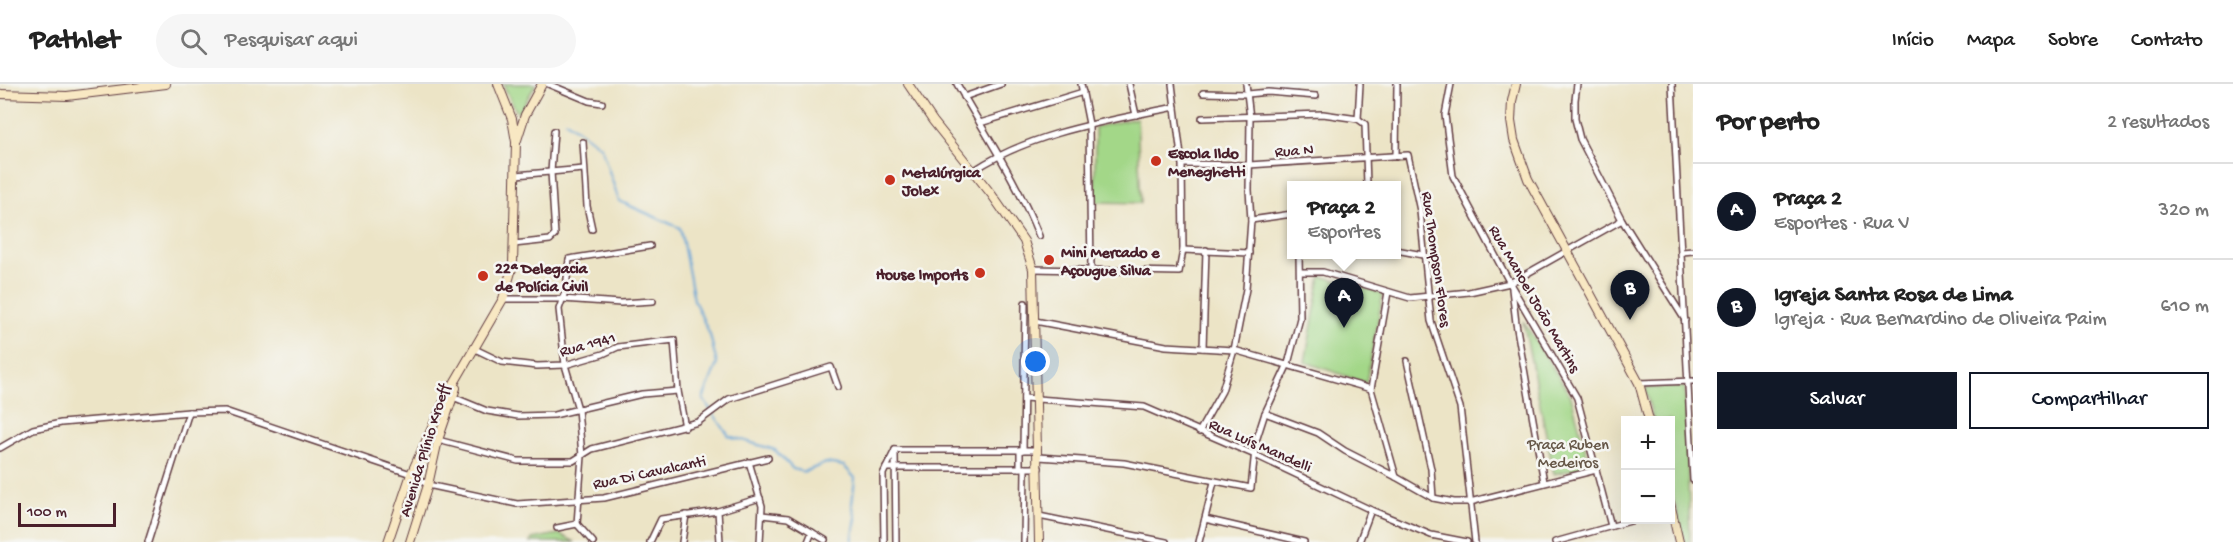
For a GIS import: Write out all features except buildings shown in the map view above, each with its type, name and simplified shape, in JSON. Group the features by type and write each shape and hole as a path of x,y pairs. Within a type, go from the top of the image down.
{"main road":[{"path":"0,94 67,96 166,84"},
{"name":"Avenida Plínio Kroeff","path":"388,542 411,474 463,366 503,300 513,266 516,142 512,118 498,84"},
{"name":"Avenida Plínio Kroeff","path":"516,142 525,115 542,84"},
{"path":"908,84 933,121 1024,241 1033,269 1040,542"},
{"path":"1516,84 1511,121 1514,140 1528,179 1639,383 1648,416"},
{"name":"Avenida Plínio Kroeff","path":"410,542 428,485 438,440 463,366"},
{"path":"1675,524 1679,542"}],"street":[{"path":"548,84 589,101 602,103"},
{"path":"957,84 1025,201 1039,236"},
{"path":"964,97 1001,84"},
{"path":"1081,84 1089,124 1091,269"},
{"path":"1129,84 1136,115"},
{"path":"1033,269 1179,272 1183,250 1182,164 1172,84"},
{"path":"1199,432 1222,391 1234,350 1246,290 1251,220 1250,118 1246,84"},
{"path":"1358,119 1360,84"},
{"path":"1396,156 1397,84"},
{"name":"Rua Manoel João Martins","path":"1451,84 1445,124 1453,176 1511,285 1577,398 1611,526"},
{"path":"1577,84 1575,119 1580,139 1622,220 1686,321"},
{"path":"1672,84 1691,381 1693,480"},
{"path":"980,123 1083,92"},
{"path":"1203,93 1268,92 1316,96"},
{"path":"973,171 999,154 1089,124 1175,107"},
{"path":"1202,118 1323,114 1358,119 1365,124 1367,181"},
{"path":"514,244 550,240 555,235 551,172 554,131"},
{"path":"583,142 592,229"},
{"name":"Rua N","path":"1182,164 1249,165 1408,155"},
{"name":"Rua Thompson Flores","path":"1408,155 1420,211 1431,321 1460,407 1475,542"},
{"path":"516,175 584,169"},
{"path":"1251,220 1287,215"},
{"path":"1300,272 1323,272 1410,298 1469,292 1511,285 1622,220"},
{"path":"593,542 577,524 582,456 578,409 565,365 559,309 566,289 569,259 650,246"},
{"path":"1183,250 1249,253"},
{"path":"1203,348 1206,250"},
{"path":"1401,251 1423,255"},
{"path":"1682,252 1693,251"},
{"path":"895,450 1022,450 1124,463 1251,488 1255,455 1265,413 1288,364 1300,318 1299,259"},
{"path":"1511,285 1544,483"},
{"path":"1388,292 1371,389 1396,477"},
{"path":"503,300 562,298 621,303 653,301"},
{"path":"1024,542 1022,450 1026,303"},
{"path":"1035,321 1166,346 1234,350 1371,389"},
{"name":"Rua 1941","path":"474,349 502,362 537,366 565,365 618,348 674,340 678,391"},
{"path":"1407,362 1431,469 1433,498"},
{"path":"438,440 518,460 573,461 592,449 685,427 698,422 729,399 831,367 838,387"},
{"path":"1639,383 1691,381"},
{"path":"453,397 487,411 518,416 554,414 642,394 678,391 685,427"},
{"name":"Rua Luís Mandelli","path":"1024,398 1144,407 1255,455 1371,510 1431,535 1467,542"},
{"path":"0,448 22,434 44,426 80,420 225,411 411,474 428,485"},
{"path":"147,542 189,412"},
{"path":"1265,413 1318,433 1345,451 1433,498 1454,502 1470,502 1596,470"},
{"path":"895,450 896,542"},
{"path":"884,542 883,478 895,450"},
{"name":"Rua Di Cavalcanti","path":"428,485 517,504 604,498 768,458"},
{"path":"749,462 760,498 762,515 760,542"},
{"path":"886,468 1039,468"},
{"path":"1199,542 1214,482"},
{"path":"650,542 661,519 718,511 760,498"},
{"path":"1359,542 1371,510"},
{"path":"718,511 720,542"},
{"path":"682,542 686,515"},
{"path":"762,515 788,518 825,540"},
{"path":"1039,516 1166,542"},
{"path":"1205,519 1304,542"},
{"path":"1555,542 1621,523"},
{"path":"558,528 577,524"},
{"path":"808,542 812,532"}],"green space":[{"path":"503,84 536,84 519,113 516,111"},
{"path":"1137,118 1141,203 1095,202 1095,127"},
{"path":"1321,276 1383,294 1366,383 1305,362"},
{"name":"Praça Ruben Medeiros","path":"1523,321 1571,396 1590,466 1554,474"},
{"path":"1685,387 1690,542 1684,542 1675,505 1675,416 1652,416 1645,388"},
{"path":"559,534 575,542 531,542 532,539"}],"waterway":[{"path":"566,121 601,147 619,201 680,228 694,300 710,335 717,364 703,399 729,436 775,450 793,469 804,472 826,463 844,466 855,478 852,504 856,518 852,542"}],"place":[{"name":"Escola Ildo Meneghetti","path":"1156,161"},
{"name":"Metalúrgica Jolex","path":"890,180"},
{"name":"Mini Mercado e Açougue Silva","path":"1049,260"},
{"name":"House Imports","path":"980,273"},
{"name":"22ª Delegacia de Polícia Civil","path":"483,276"},
{"name":"Igreja Santa Rosa de Lima","path":"1630,320"},
{"name":"Praça 2","path":"1344,328"}]}
